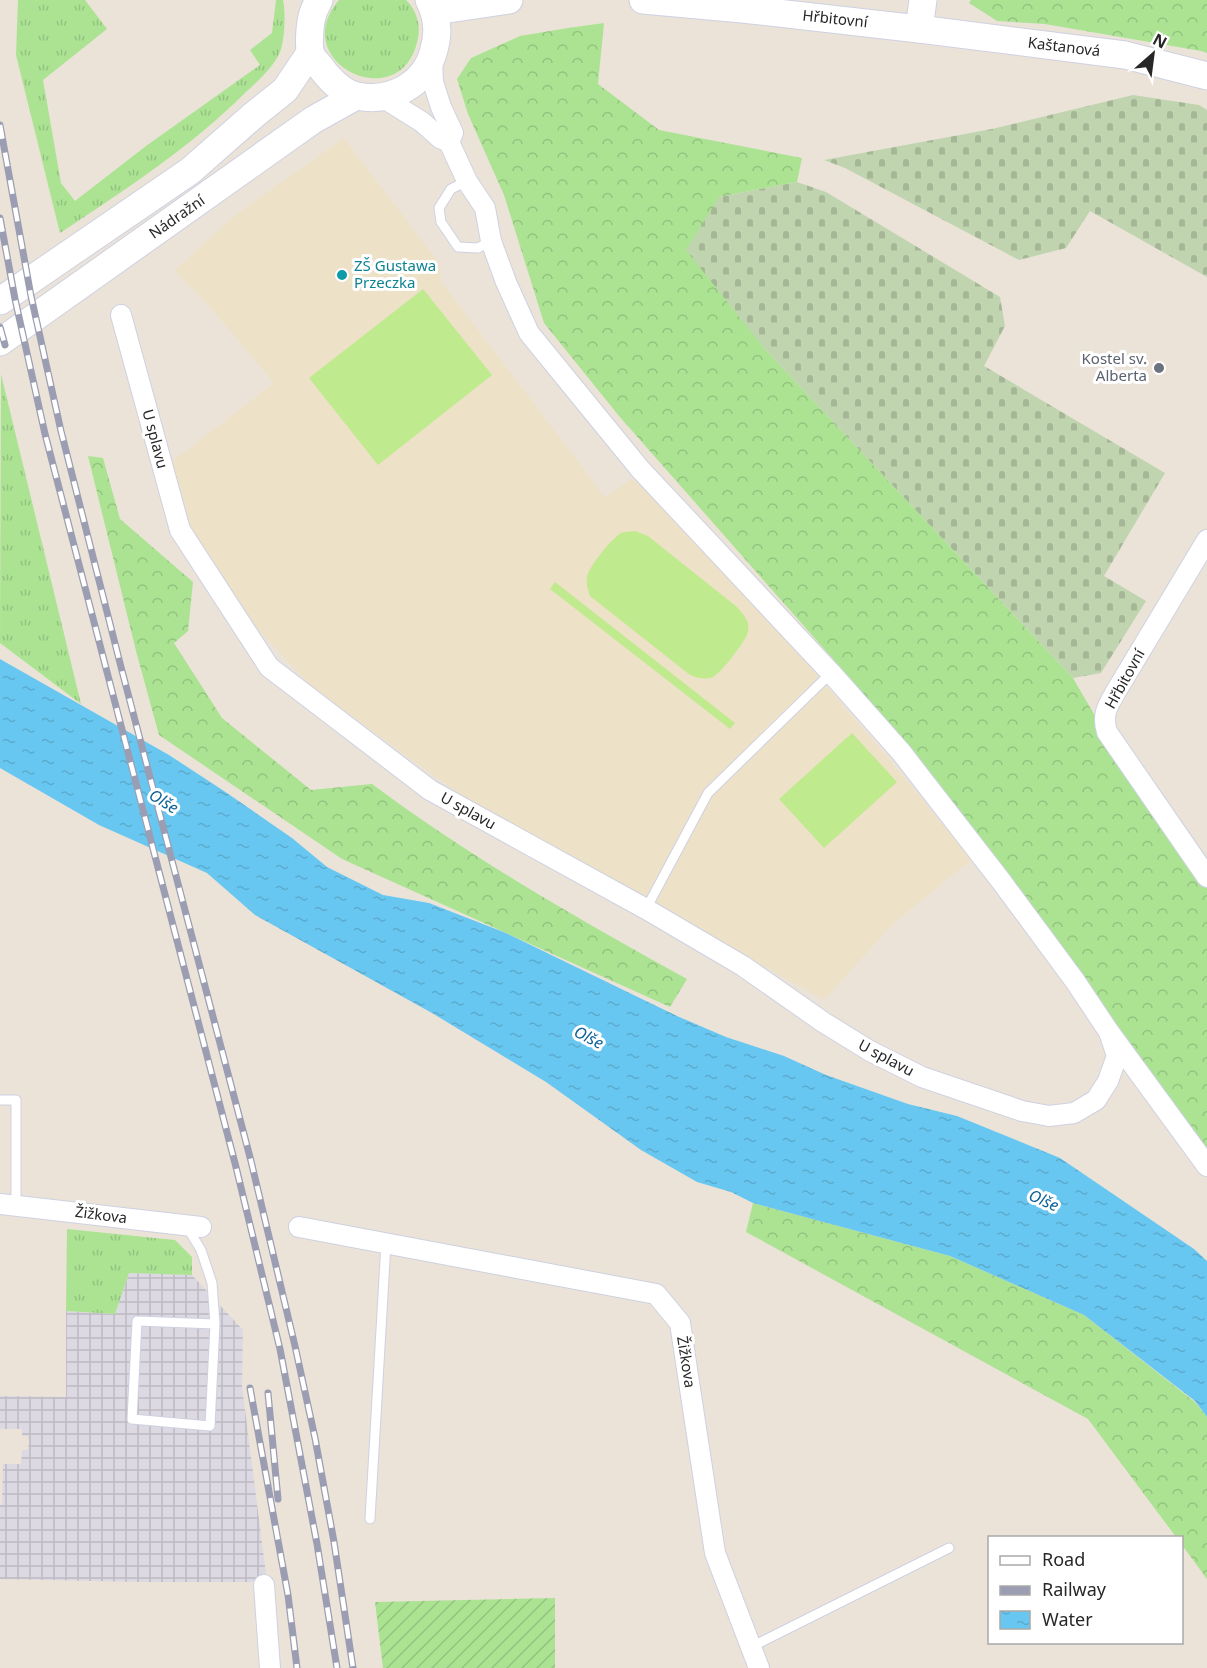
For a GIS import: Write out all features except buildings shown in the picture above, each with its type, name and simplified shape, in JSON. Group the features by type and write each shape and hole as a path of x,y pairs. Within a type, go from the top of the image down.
{"main road":[{"path":"319,0 311,19 310,53 325,75 337,85 369,96"},
{"path":"432,5 508,0"},
{"name":"Hřbitovní","path":"643,0 920,28"},
{"path":"920,28 923,0"},
{"name":"Nádražní","path":"0,342 313,120 369,96 407,89 421,77 432,59 438,38 432,5"},
{"name":"Kaštanová","path":"920,28 1125,55 1207,76"},
{"name":"Nádražní","path":"0,301 190,171 285,90 310,53"}],"street":[{"path":"432,59 433,82 453,133 449,142"},
{"path":"369,96 422,122 440,138 449,142 484,208 491,242 529,333 640,469 831,673 901,752 1002,880 1207,1166"},
{"name":"U splavu","path":"121,315 180,530 269,667 430,790 646,909 743,966 870,1051 922,1077 1022,1111 1048,1116 1074,1113 1096,1100 1108,1081 1117,1056 1109,1032"},
{"name":"Hřbitovní","path":"1203,546 1118,688 1109,704 1104,722 1107,732 1207,876"},
{"name":"Žižkova","path":"8,1205 193,1226"},
{"name":"Žižkova","path":"299,1227 656,1294 680,1323 715,1553 759,1668"},
{"path":"264,1585 270,1668"}],"lane":[{"path":"468,181 451,189 439,208 441,222 458,247 478,248 491,242"},
{"path":"646,909 708,792 831,673"},
{"path":"0,1100 16,1100 8,1205"},
{"path":"193,1226 212,1283 215,1324 210,1425 132,1419 137,1321 215,1324"},
{"path":"370,1519 386,1243"},
{"path":"751,1647 949,1548"}],"shaded area":[{"path":"344,138 439,263 441,281 605,497 632,479 664,504 822,681 971,860 893,924 824,1000 466,799 312,687 236,606 187,529 170,463 274,383 209,306 174,271 234,216"},
{"path":"129,1273 192,1275 243,1330 242,1386 267,1582 0,1579 0,1505 2,1505 3,1464 21,1464 22,1450 28,1450 29,1442 28,1436 22,1436 22,1429 0,1429 0,1396 66,1397 66,1311 115,1314"}],"green space":[{"path":"18,0 85,0 107,29 43,80 61,183 75,201 146,146 260,65 250,50 272,33 276,0 283,0 285,22 280,53 277,58 259,80 225,112 157,167 60,233 16,55"},
{"path":"339,0 406,0 415,13 419,28 418,38 408,62 392,75 372,78 353,73 336,61 326,44 326,23"},
{"path":"971,0 1207,0 1207,53 1045,24 997,21 969,3"},
{"path":"604,23 598,84 659,130 802,158 797,182 719,197 764,348 1073,678 1095,716 1207,885 1207,1148 914,751 619,416 544,323 504,195 468,114 457,79 471,58 520,36"},
{"path":"1133,95 1199,105 1207,110 1207,277 1090,211 1066,248 1019,260 845,168 824,160 992,129"},
{"path":"797,182 826,192 1000,297 1005,326 984,366 1165,473 1104,576 1146,601 1101,673 1073,678 764,348 686,250 719,197"},
{"path":"423,289 492,375 378,465 309,378"},
{"path":"1,374 81,704 0,643"},
{"path":"88,456 103,458 120,519 193,582 188,631 174,643 222,718 311,790 372,784 487,862 687,979 670,1007 342,859 159,735"},
{"path":"635,531 648,536 737,607 746,619 748,632 746,637 726,665 713,677 701,678 690,675 590,596 587,577 596,560 617,536 623,532"},
{"path":"555,582 735,723 730,729 550,589"},
{"path":"852,733 897,782 824,848 779,799"},
{"path":"753,1203 950,1256 1084,1315 1195,1402 1207,1417 1207,1579 1183,1546 1183,1536 1175,1536 1088,1419 746,1232"},
{"path":"67,1229 175,1240 192,1257 192,1275 129,1273 115,1314 66,1311"},
{"path":"555,1598 555,1668 383,1668 375,1602"}],"water":[{"name":"Olše","path":"0,659 169,755 292,838 327,867 383,895 429,903 506,933 677,1016 726,1037 784,1056 826,1075 908,1104 957,1116 1060,1158 1194,1249 1207,1261 1207,1417 1195,1401 1084,1315 950,1256 753,1203 731,1192 697,1182 641,1150 546,1082 432,1013 255,915 207,873 99,825 0,768"}],"railway":[{"path":"0,125 31,296 61,431 251,1161 295,1346 334,1542 353,1668"},
{"path":"0,218 15,299 45,434 236,1167 280,1349 317,1544 337,1668"},
{"path":"0,327 5,345"},
{"path":"250,1388 288,1595 297,1668"},
{"path":"268,1393 278,1499"}],"place":[{"name":"ZŠ Gustawa Przeczka","path":"342,275"},
{"name":"Kostel sv. Alberta","path":"1159,368"}]}
